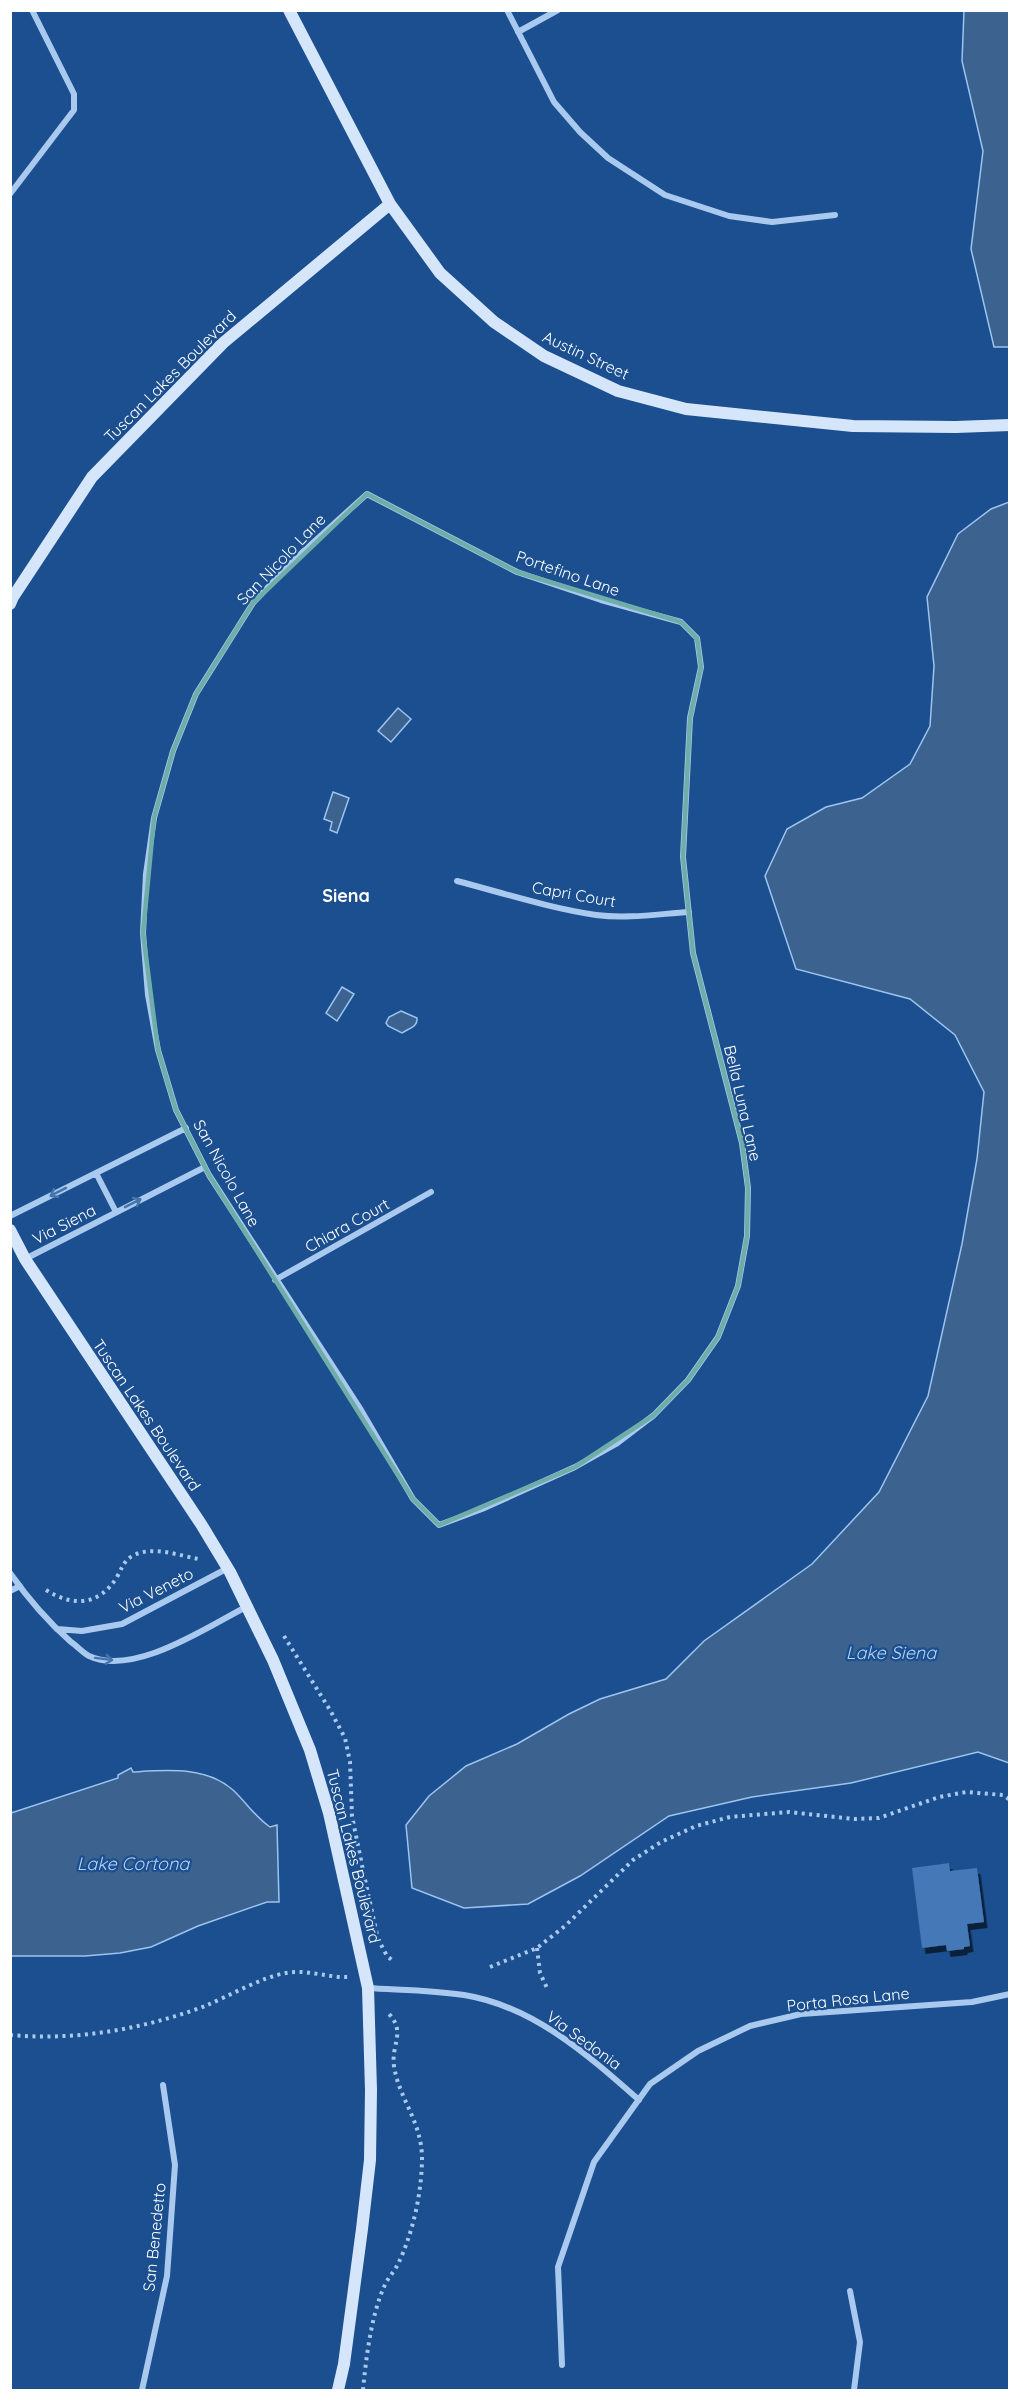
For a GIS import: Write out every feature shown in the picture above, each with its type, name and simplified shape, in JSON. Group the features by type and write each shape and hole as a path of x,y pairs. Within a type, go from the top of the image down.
{"street":[{"path":"10,194 74,110 74,94 32,10"},
{"name":"Austin Street","path":"289,10 390,204 440,273 494,322 544,356 618,391 686,409 853,426 1010,425"},
{"path":"507,10 555,102 579,132 608,158 664,195 729,216 772,222 835,215"},
{"path":"518,32 558,10"},
{"name":"Tuscan Lakes Boulevard","path":"10,604 92,477 223,343 390,204"},
{"name":"Portefino Lane","path":"367,494 517,572 601,600 681,622 697,638"},
{"name":"San Nicolo Lane","path":"367,494 296,558 253,603 196,694 173,751 154,818 146,874 143,933 148,995 158,1050 176,1110 205,1167 361,1410 414,1499 439,1525"},
{"name":"Bella Luna Lane","path":"439,1525 482,1509 575,1467 616,1444 654,1415 688,1380 718,1337 738,1286 747,1236 748,1188 742,1143 693,953 683,857 690,718 701,667 697,638"},
{"name":"Capri Court","path":"457,881 596,915 628,917 689,912"},
{"name":"Via Siena","path":"10,1216 186,1128"},
{"name":"Via Siena","path":"25,1259 205,1167"},
{"name":"Via Siena","path":"96,1173 116,1212"},
{"name":"Chiara Court","path":"276,1280 431,1192"},
{"name":"Tuscan Lakes Boulevard","path":"10,1230 25,1259 228,1568 273,1660 310,1750 329,1813 368,1988 372,2090 370,2160 344,2364 338,2391"},
{"name":"Via Veneto","path":"56,1629 82,1632 122,1624 228,1568"},
{"path":"10,1573 42,1616 56,1629 88,1656 105,1660 129,1660 162,1651 247,1606"},
{"path":"10,1591 20,1586"},
{"name":"Via Sedonia","path":"368,1988 465,1995 505,2006 552,2030 639,2100"},
{"name":"Porta Rosa Lane","path":"562,2365 558,2267 594,2162 650,2084 698,2050 750,2026 801,2014 972,2002 1010,1994"},
{"name":"San Benedetto","path":"142,2391 167,2276 175,2164 163,2085"},
{"path":"850,2291 860,2342 854,2391"}],"path":[{"path":"46,1590 59,1598 78,1603 95,1598 108,1588 124,1562 135,1555 163,1551 198,1559"},
{"path":"284,1636 345,1738 350,1762 352,1816 364,1875 378,1939 387,1956 393,1961"},
{"path":"490,1967 537,1948 565,1926 633,1860 662,1842 696,1826 730,1817 789,1812 854,1819 879,1818 939,1797 966,1792 1003,1795 1010,1800"},
{"path":"537,1948 540,1973 547,1988"},
{"path":"10,2035 68,2037 127,2028 192,2011 283,1973 304,1971 339,1978 350,1977"},
{"path":"363,2391 373,2324 381,2297 407,2241 420,2188 422,2157 420,2133 394,2065 394,2046 398,2032 397,2023 389,2014"}],"highlighted area":[{"path":"367,494 517,572 681,622 697,638 701,667 690,718 683,857 693,953 742,1143 748,1188 747,1236 738,1286 718,1337 688,1380 654,1415 575,1467 439,1525 413,1499 209,1175 176,1110 158,1050 143,933 154,818 173,751 196,694 253,603"}],"water":[{"path":"964,11 1009,11 1009,347 994,347 971,249 983,151 962,61"},
{"name":"Lake Siena","path":"1009,502 1009,1763 978,1752 851,1783 752,1797 669,1816 580,1876 528,1904 464,1908 412,1888 406,1825 429,1796 466,1766 517,1744 569,1714 600,1699 666,1679 704,1641 812,1564 879,1492 928,1396 962,1244 977,1159 984,1092 955,1035 910,999 796,969 765,876 787,829 826,807 862,798 910,764 930,726 934,666 927,597 958,534 991,509"},
{"path":"398,708 411,719 391,742 378,731"},
{"path":"333,792 349,798 337,833 330,830 332,822 324,819"},
{"path":"342,987 354,994 337,1021 326,1013"},
{"path":"401,1011 417,1018 415,1025 402,1033 386,1023 389,1017"},
{"name":"Lake Cortona","path":"131,1768 133,1772 185,1771 211,1777 233,1790 270,1827 277,1825 279,1902 267,1902 198,1926 151,1947 85,1956 11,1956 11,1813 118,1778 118,1775"}],"building":[{"path":"949,1863 950,1871 977,1868 984,1922 967,1924 970,1946 964,1949 947,1951 946,1945 922,1948 912,1868"}],"district":[{"name":"Siena","path":"346,895"}]}
